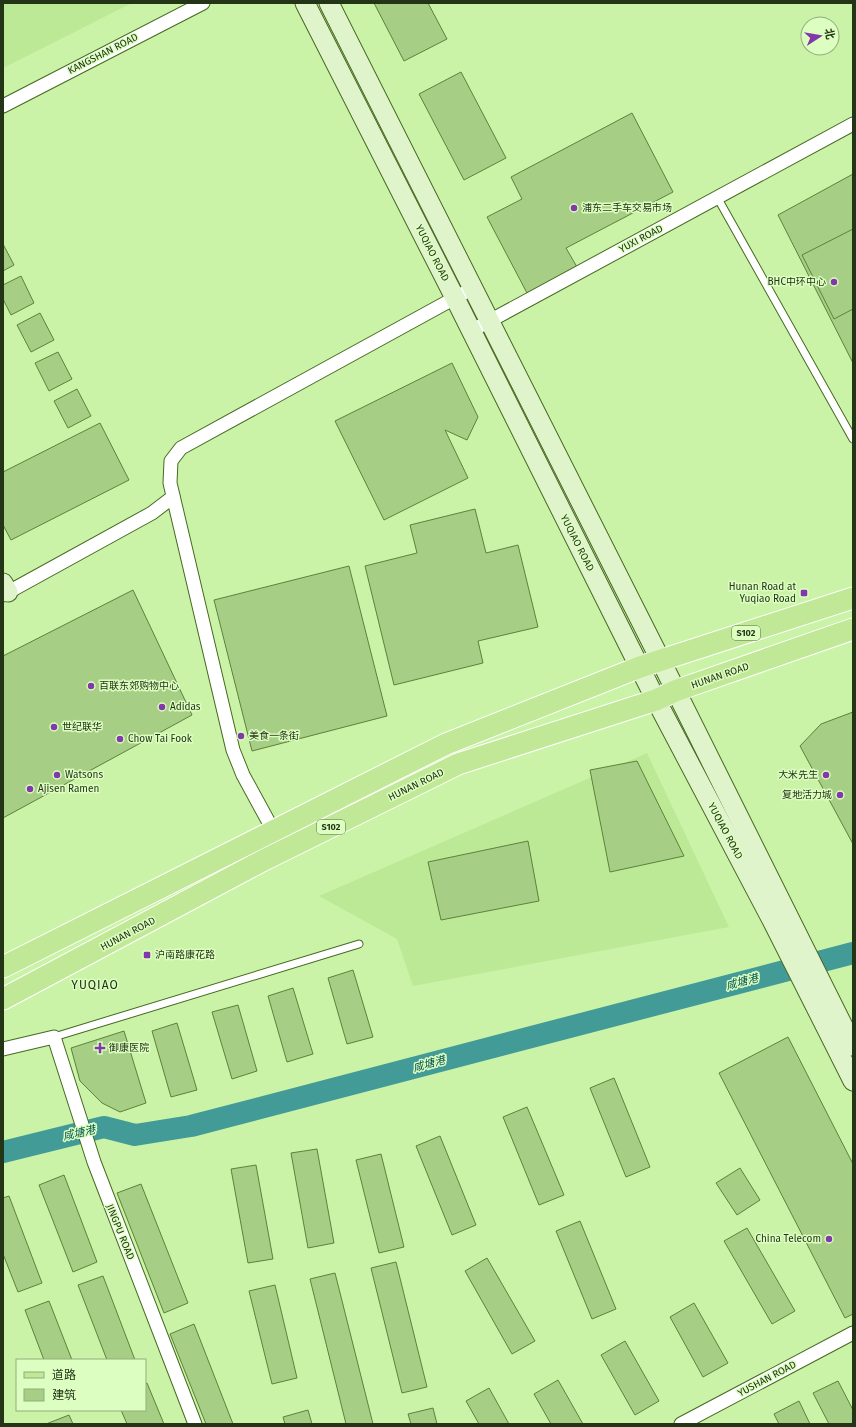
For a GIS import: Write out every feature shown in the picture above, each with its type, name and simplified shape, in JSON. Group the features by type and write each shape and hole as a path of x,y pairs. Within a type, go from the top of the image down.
{"main road":[{"name":"YUQIAO ROAD","path":"304,3 455,298 656,700 782,921"},
{"name":"YUQIAO ROAD","path":"329,3 661,660 782,921 826,1009 853,1081"},
{"name":"S102","path":"3,967 446,744 661,660 853,598"},
{"name":"HUNAN ROAD","path":"3,999 262,861 458,764 656,700 675,691 853,629"},
{"name":"YUQIAO ROAD","path":"826,1009 853,1046"}],"street":[{"name":"KANGSHAN ROAD","path":"3,106 203,3"},
{"name":"YUXI ROAD","path":"471,331 853,124"},
{"path":"274,830 243,776 233,750 173,497 170,477 171,461 181,448 473,288"},
{"path":"5,590 152,513 173,497"},
{"path":"3,1049 54,1037"},
{"name":"JINGPU ROAD","path":"54,1037 94,1162 195,1424"},
{"name":"YUSHAN ROAD","path":"681,1424 853,1333"}],"lane":[{"path":"717,197 853,439"},
{"path":"54,1037 359,944"}],"shaded area":[{"path":"3,3 132,3 3,68"},
{"path":"647,753 729,927 413,986 397,939 319,896"}],"building":[{"path":"374,3 428,3 447,39 404,61"},
{"path":"461,72 506,158 464,180 419,94"},
{"name":"浦东二手车交易市场","path":"632,113 673,192 566,248 577,267 527,293 487,217 522,199 511,177"},
{"path":"853,174 853,363 778,215"},
{"name":"BHC中环中心","path":"853,229 853,309 834,319 802,255"},
{"path":"3,244 14,265 3,271"},
{"path":"21,276 34,303 11,315 3,299 3,285"},
{"path":"40,313 54,340 31,352 17,325"},
{"path":"58,352 72,379 49,391 35,363"},
{"path":"452,363 478,417 467,440 445,430 468,478 384,520 335,421"},
{"path":"77,389 91,416 68,428 54,401"},
{"path":"100,423 129,480 11,540 3,525 3,472"},
{"path":"475,509 486,553 518,545 538,627 478,641 483,663 394,685 365,566 417,553 410,525"},
{"path":"349,566 387,716 252,751 214,600"},
{"name":"百联东郊购物中心","path":"133,590 192,715 3,818 3,656"},
{"name":"复地活力城","path":"853,712 853,844 800,746 821,724"},
{"path":"637,761 684,856 610,872 590,770"},
{"path":"528,841 539,901 441,920 428,862"},
{"path":"353,970 373,1037 347,1044 328,978"},
{"path":"293,988 313,1054 287,1062 268,996"},
{"path":"238,1005 257,1071 232,1079 212,1012"},
{"path":"177,1023 197,1090 171,1097 152,1031"},
{"name":"御康医院","path":"124,1031 146,1103 120,1112 102,1103 80,1081 71,1048"},
{"name":"China Telecom","path":"788,1037 853,1164 853,1314 845,1318 719,1073"},
{"path":"614,1078 650,1167 626,1177 590,1088"},
{"path":"527,1107 564,1195 539,1205 503,1117"},
{"path":"440,1136 476,1225 452,1235 416,1146"},
{"path":"317,1149 334,1243 308,1248 291,1153"},
{"path":"381,1154 404,1247 379,1253 356,1160"},
{"path":"256,1165 273,1259 248,1263 231,1169"},
{"path":"740,1168 760,1200 737,1215 716,1183"},
{"path":"64,1175 97,1262 73,1272 39,1185"},
{"path":"141,1184 188,1303 164,1313 117,1193"},
{"path":"9,1196 42,1283 18,1292 3,1254 3,1198"},
{"path":"580,1221 616,1309 592,1319 556,1231"},
{"path":"747,1228 795,1311 772,1324 724,1241"},
{"path":"487,1258 535,1341 512,1354 465,1271"},
{"path":"396,1262 427,1387 402,1393 371,1268"},
{"path":"335,1273 373,1424 346,1424 310,1279"},
{"path":"103,1276 135,1359 107,1359 78,1285"},
{"path":"275,1285 297,1378 272,1384 249,1291"},
{"path":"49,1301 72,1359 44,1359 25,1310"},
{"path":"694,1303 728,1363 703,1377 670,1317"},
{"path":"194,1324 233,1424 206,1424 170,1334"},
{"path":"625,1341 659,1401 635,1415 601,1355"},
{"path":"558,1380 583,1424 551,1424 534,1394"},
{"path":"838,1381 853,1410 853,1424 829,1424 813,1393"},
{"path":"146,1384 164,1424 127,1424 121,1411 146,1411"},
{"path":"489,1388 509,1424 479,1424 466,1401"},
{"path":"799,1401 810,1424 779,1424 774,1414"},
{"path":"433,1408 437,1424 411,1424 408,1414"},
{"path":"308,1410 312,1424 285,1424 283,1417"},
{"path":"69,1415 73,1424 46,1424"}],"waterway":[{"name":"咸塘港","path":"3,1152 104,1127 135,1135 191,1126 853,953"}],"place":[{"name":"浦东二手车交易市场","path":"574,208"},
{"name":"BHC中环中心","path":"834,282"},
{"name":"Hunan Road at Yuqiao Road","path":"804,593"},
{"name":"百联东郊购物中心","path":"91,686"},
{"name":"Adidas","path":"162,707"},
{"name":"世纪联华","path":"54,727"},
{"name":"美食一条街","path":"241,736"},
{"name":"Chow Tai Fook","path":"120,739"},
{"name":"Watsons","path":"57,775"},
{"name":"大米先生","path":"826,775"},
{"name":"Ajisen Ramen","path":"30,789"},
{"name":"复地活力城","path":"840,795"},
{"name":"沪南路康花路","path":"147,955"},
{"name":"御康医院","path":"100,1048"},
{"name":"China Telecom","path":"829,1239"}],"district":[{"name":"YUQIAO","path":"95,985"}]}
